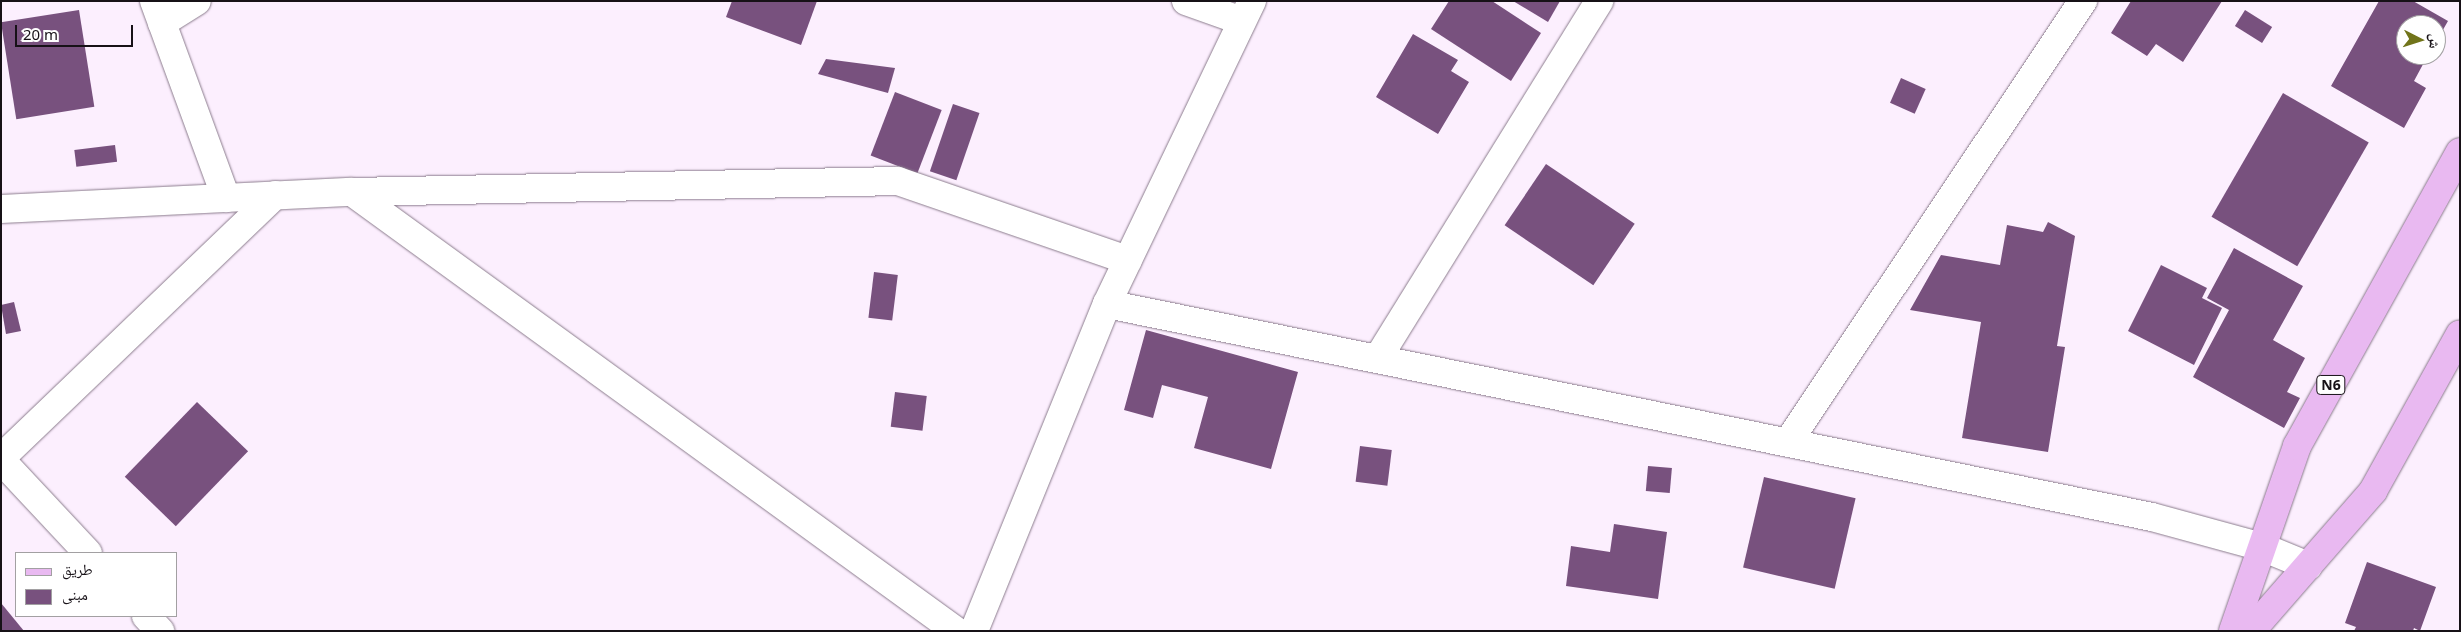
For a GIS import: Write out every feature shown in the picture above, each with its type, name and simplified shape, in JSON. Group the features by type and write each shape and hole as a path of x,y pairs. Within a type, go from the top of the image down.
{"main road":[{"name":"N6","path":"2233,631 2297,446 2460,152"},
{"path":"2251,631 2373,491 2452,367 2460,334"}],"street":[{"path":"197,1 158,12 226,198"},
{"path":"974,631 1107,304 1247,11 1186,1"},
{"path":"1378,358 1599,1"},
{"path":"1788,442 2083,1"},
{"path":"1,209 352,192 898,181 1128,260"},
{"path":"352,192 956,631"},
{"path":"87,552 1,459 275,195"},
{"path":"1107,304 2152,518 2262,547 2308,566"},
{"path":"147,617 160,631"}],"building":[{"path":"732,1 817,1 801,45 726,17"},
{"path":"1449,1 1492,1 1541,33 1511,81 1431,29"},
{"path":"1513,1 1560,1 1548,22"},
{"path":"2131,1 2222,1 2183,62 2156,44 2147,56 2111,33"},
{"path":"2379,1 2413,1 2438,15 2396,15 2396,65 2423,65 2414,81 2426,88 2404,128 2331,86"},
{"path":"79,10 94,107 16,119 1,22"},
{"path":"2245,10 2272,27 2262,43 2235,26"},
{"path":"1413,34 1458,60 1451,71 1469,82 1438,134 1376,97"},
{"path":"826,59 895,68 888,93 818,74"},
{"path":"1901,78 1926,89 1915,114 1890,103"},
{"path":"895,92 942,110 917,173 871,155"},
{"path":"2283,93 2369,142 2297,266 2212,217"},
{"path":"953,104 979,113 956,180 930,171"},
{"path":"115,145 117,162 76,167 74,150"},
{"path":"1546,164 1635,224 1593,285 1505,225"},
{"path":"2048,222 2075,236 2057,346 2065,347 2048,452 1962,438 1981,322 1910,310 1941,255 2000,265 2007,225 2043,232"},
{"path":"2234,248 2303,286 2273,340 2305,358 2287,392 2300,398 2284,428 2193,377 2229,310 2207,298"},
{"path":"2161,265 2207,288 2202,298 2222,308 2194,365 2128,331"},
{"path":"874,272 898,275 892,321 868,318"},
{"path":"14,302 21,331 6,334 1,305"},
{"path":"1146,330 1298,372 1271,469 1194,448 1208,397 1162,385 1153,418 1124,410"},
{"path":"895,392 927,396 922,431 891,427"},
{"path":"197,402 248,451 176,526 125,477"},
{"path":"1360,446 1392,450 1387,486 1356,482"},
{"path":"1648,466 1672,468 1670,493 1646,491"},
{"path":"1764,477 1856,498 1835,589 1743,568"},
{"path":"1614,524 1667,532 1658,599 1566,586 1571,546 1610,552"},
{"path":"2367,562 2436,587 2420,631 2414,628 2413,631 2354,631 2356,627 2345,623"},
{"path":"1,603 24,631 1,631"}]}
